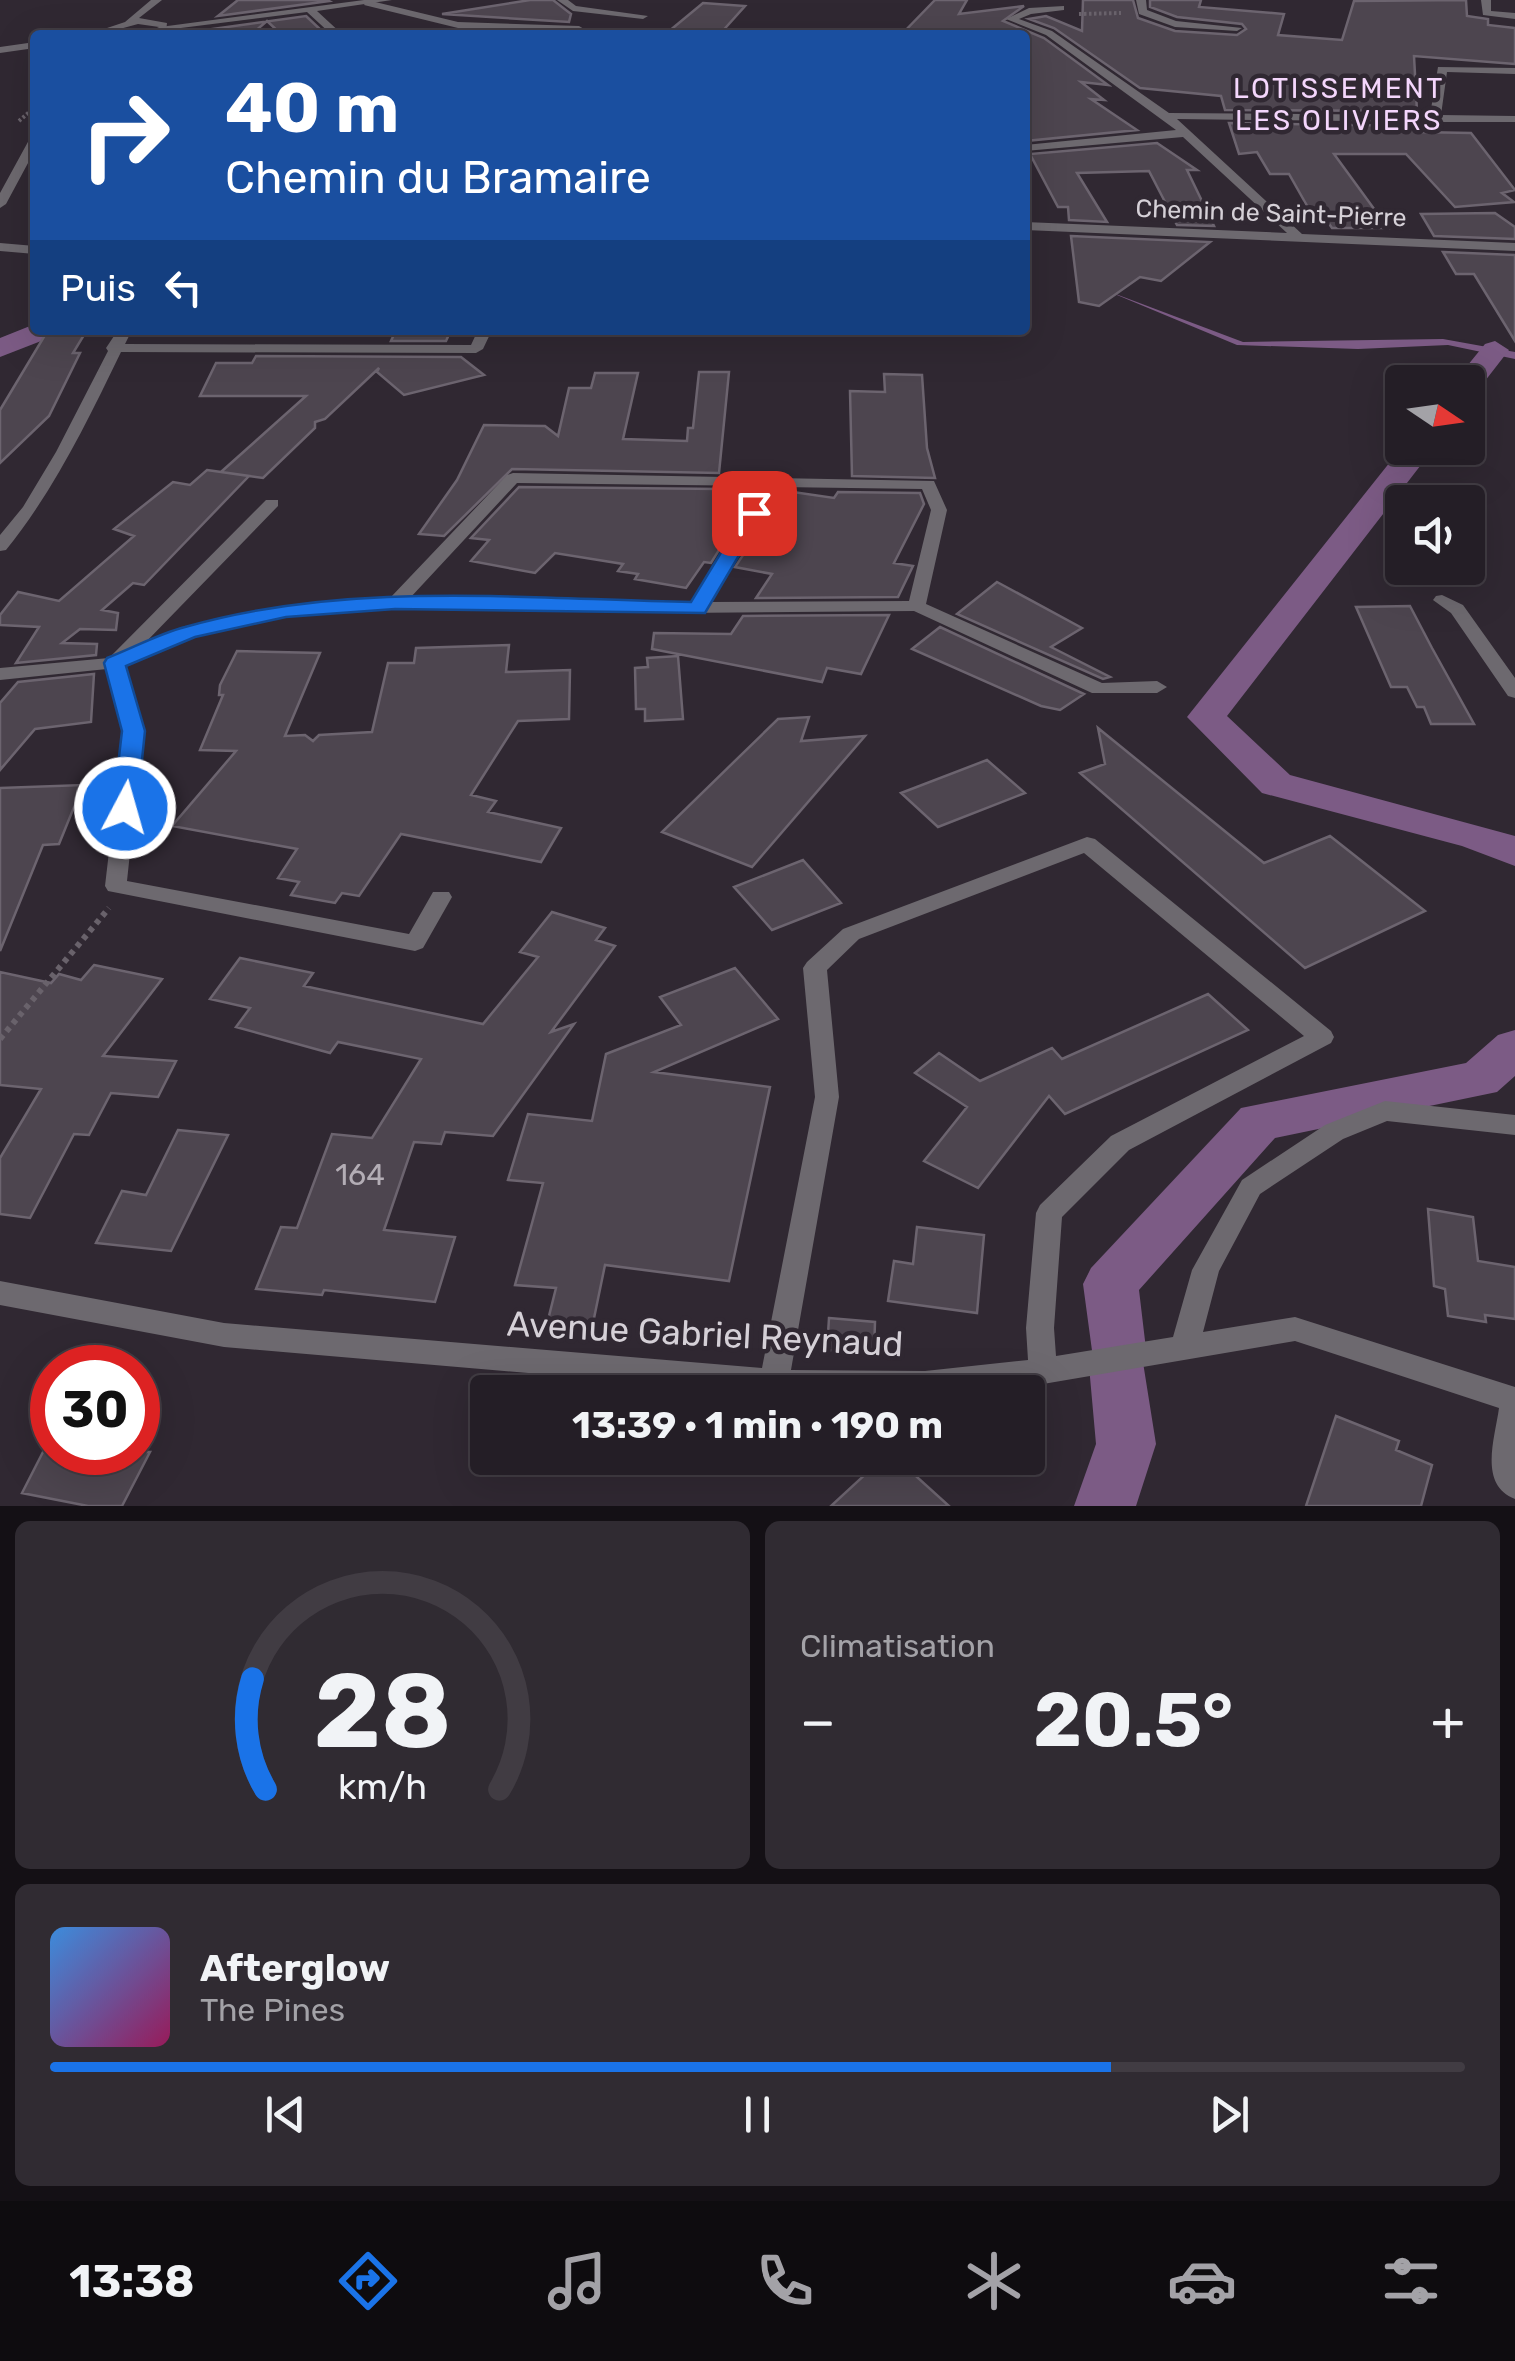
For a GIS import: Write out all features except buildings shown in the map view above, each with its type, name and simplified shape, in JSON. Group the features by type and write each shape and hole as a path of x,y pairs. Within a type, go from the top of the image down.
{"street":[{"path":"111,30 127,22 195,22 386,0"},
{"path":"562,0 573,8 644,16"},
{"path":"1142,0 1142,12 1176,24 1237,28"},
{"path":"1486,0 1486,13 1515,16"},
{"path":"367,3 458,24 579,30"},
{"path":"127,22 152,4 158,24"},
{"path":"1050,33 1061,7"},
{"path":"1061,7 1012,16 1015,24 1050,33 1167,116 1298,236"},
{"path":"310,10 332,30"},
{"path":"153,30 158,24"},
{"path":"0,50 30,46"},
{"path":"1435,121 1442,69 1515,72"},
{"path":"1167,116 1515,119"},
{"path":"1030,148 1185,133"},
{"path":"2,199 30,149"},
{"name":"Chemin de Saint-Pierre","path":"1030,226 1515,247"},
{"path":"5,245 30,249"},
{"path":"0,546 30,509 64,452 121,335"},
{"path":"112,348 476,349 483,335"},
{"path":"395,603 514,478 928,484 939,510 917,606"},
{"path":"698,608 774,482"},
{"path":"115,663 272,503"},
{"path":"1442,600 1457,608 1515,692"},
{"path":"0,674 115,663 208,628 286,611 395,603 698,608 917,606 1099,688 1157,687"},
{"path":"115,663 134,731 116,886 415,943 441,898"},
{"path":"775,1375 827,1097 815,968 850,934 1087,844 1322,1037 1120,1143 1049,1213 1040,1328 1043,1371"},
{"path":"1184,1348 1206,1270 1251,1187 1334,1132 1385,1111 1515,1125"},
{"name":"Avenue Gabriel Reynaud","path":"0,1294 224,1335 692,1375"},
{"name":"Avenue Gabriel Reynaud","path":"1006,1375 1294,1329 1515,1400"},
{"path":"1515,1400 1506,1474 1515,1486"}],"path":[{"path":"1061,7 1142,12"},
{"path":"0,1039 126,888"}],"shaded area":[{"path":"1105,290 1243,342 1443,339 1515,352 1515,359 1448,345 1358,349 1237,345"}],"waterway":[{"path":"0,348 32,335"},
{"path":"1483,365 1495,350"},
{"path":"1405,465 1206,717 1276,784 1477,836 1515,852"},
{"path":"1117,1349 1111,1284 1259,1122 1480,1079 1515,1048"},
{"path":"1105,1506 1126,1444 1118,1366"}],"district":[{"name":"LOTISSEMENT LES OLIVIERS","path":"1339,104"}],"route":[{"path":"125,808 134,731 115,663 189,632 286,611 395,603 698,608 754,513"}]}
